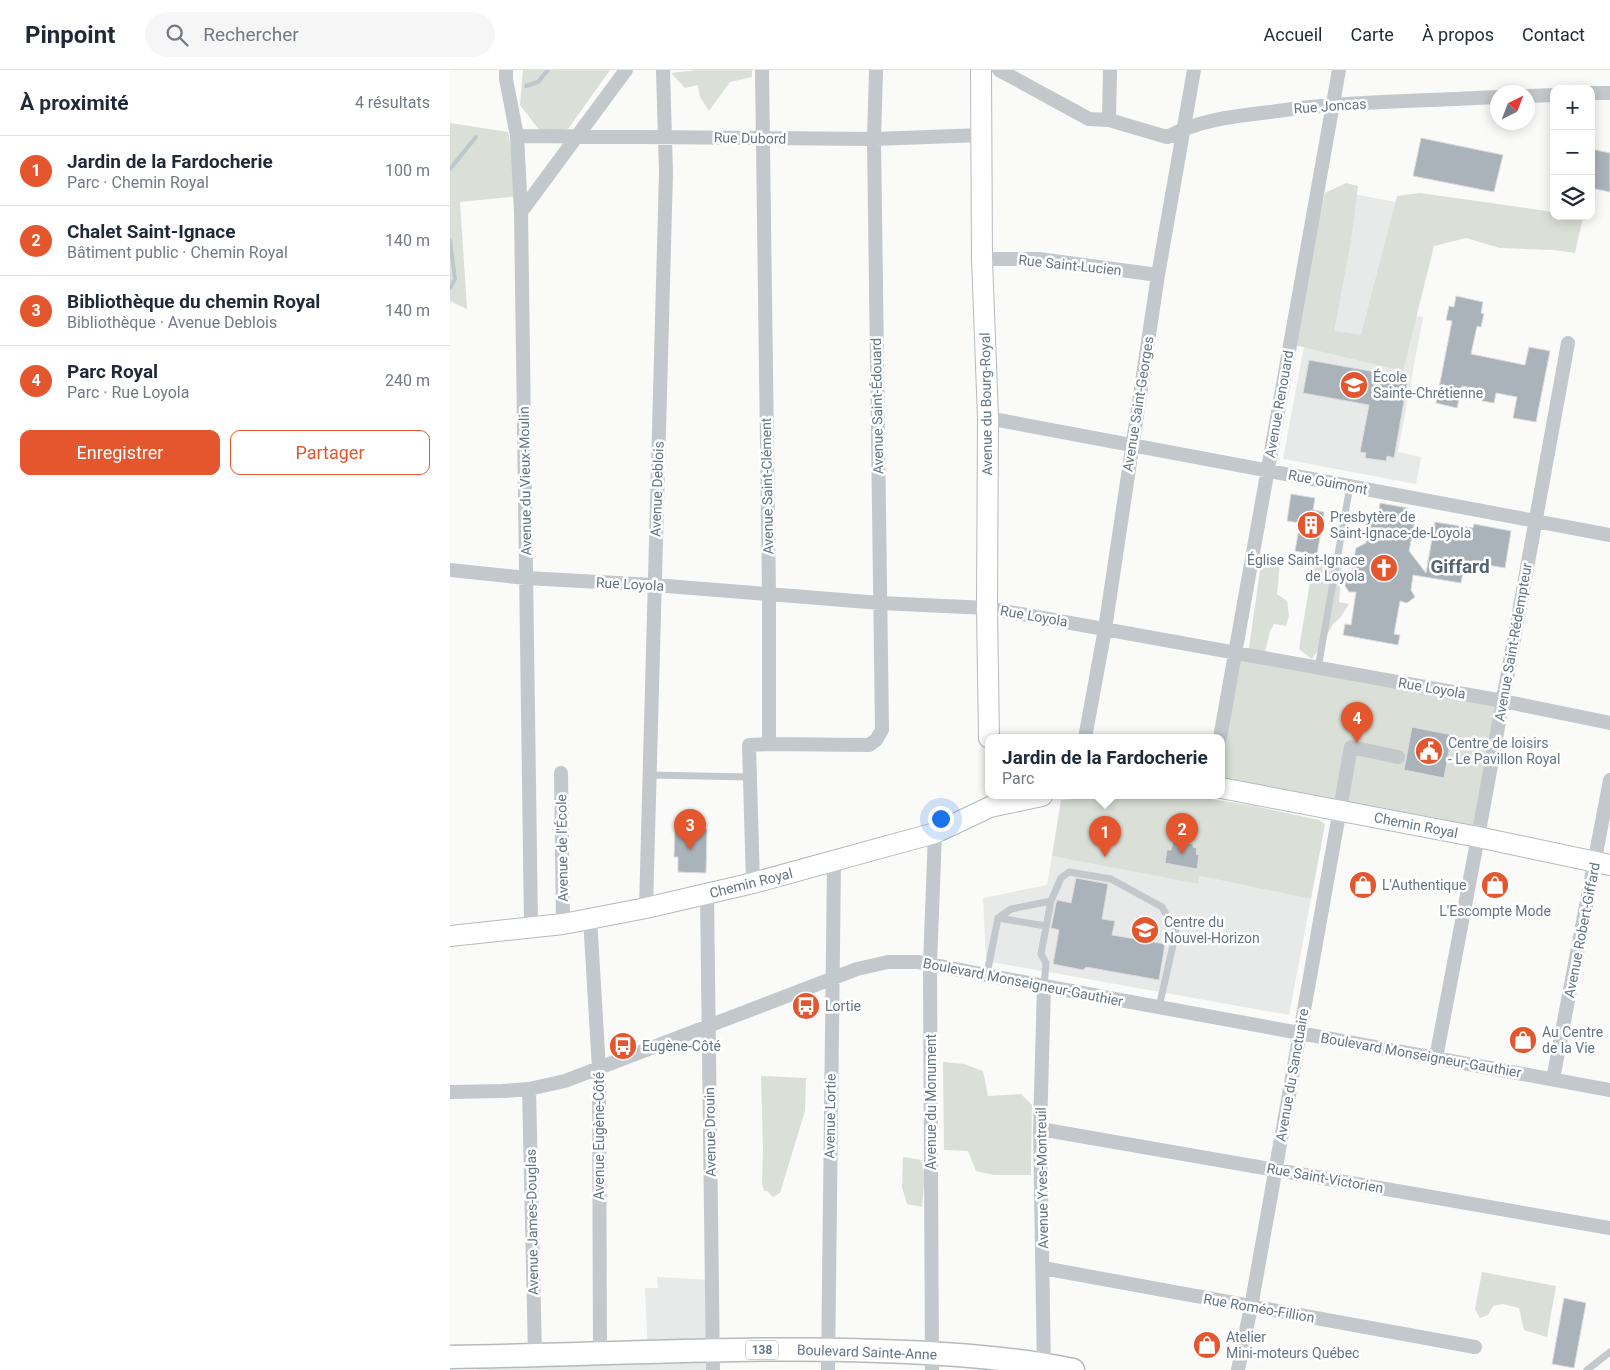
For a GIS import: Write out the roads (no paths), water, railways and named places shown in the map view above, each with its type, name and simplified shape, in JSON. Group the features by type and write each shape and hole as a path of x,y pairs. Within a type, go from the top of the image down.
{"main road":[{"name":"Avenue du Bourg-Royal","path":"981,70 982,259 988,418 987,608 989,734"},
{"name":"Chemin Royal","path":"1225,789 1478,837 1603,864"},
{"name":"Chemin Royal","path":"450,936 563,924 707,894 834,862 935,833 990,801 1011,799"},
{"name":"Boulevard Sainte-Anne","path":"450,1357 600,1354 713,1360 932,1361 1073,1370"}],"street":[{"name":"Avenue du Vieux-Moulin","path":"506,70 506,79 518,136 521,212 530,926"},
{"path":"521,212 626,70"},
{"name":"Avenue Deblois","path":"646,908 666,173 663,70"},
{"name":"Avenue Saint-Clément","path":"762,70 769,594 769,744"},
{"name":"Avenue Saint-Édouard","path":"769,744 869,745 876,740 882,730 874,139 876,70"},
{"name":"Rue Joncas","path":"998,70 1089,118 1109,120 1167,137 1225,118 1333,104 1490,97"},
{"path":"1109,120 1110,70"},
{"name":"Avenue Saint-Georges","path":"1086,734 1105,629 1158,275 1194,70"},
{"name":"Avenue Renouard","path":"1221,734 1339,70"},
{"path":"1595,93 1610,92"},
{"path":"1535,96 1550,95"},
{"name":"Rue Dubord","path":"518,136 874,139 982,136"},
{"name":"Rue Saint-Lucien","path":"982,259 1039,259 1158,275"},
{"name":"Avenue Saint-Rédempteur","path":"1436,1058 1568,343"},
{"name":"Rue Guimont","path":"988,418 1610,535"},
{"name":"Rue Loyola","path":"450,570 526,578 654,585 880,603 987,608 1503,701 1610,723"},
{"path":"752,883 750,745 769,744"},
{"name":"Avenue du Sanctuaire","path":"1238,1370 1251,1307 1351,747 1398,757"},
{"name":"Avenue de l'École","path":"561,773 563,924"},
{"name":"Avenue Robert-Giffard","path":"1553,1079 1603,864 1610,780"},
{"name":"Avenue du Monument","path":"932,1361 930,964 935,833"},
{"name":"Avenue Lortie","path":"828,1360 834,862"},
{"name":"Avenue Drouin","path":"707,894 713,1360"},
{"name":"Avenue Eugène-Côté","path":"590,918 599,1069 600,1354"},
{"name":"Boulevard Monseigneur-Gauthier","path":"450,1092 530,1089 565,1081 832,978 857,969 888,962 918,962 987,974 1610,1090"},
{"name":"Avenue Yves-Montreuil","path":"1044,986 1040,1129 1044,1367"},
{"name":"Avenue James-Douglas","path":"530,1089 535,1355"},
{"name":"Rue Saint-Victorien","path":"1040,1129 1610,1228"},
{"name":"Rue Roméo-Fillion","path":"1043,1268 1475,1347"}],"lane":[{"path":"1318,668 1350,486"},
{"path":"649,775 750,777"},
{"path":"1044,986 1046,963 1042,954 1046,926 1051,901 1061,878 1069,872 1111,879 1162,907 1176,932 1159,1007"},
{"path":"987,974 998,918 1011,910 1051,901"},
{"path":"998,918 1046,926"},
{"path":"1587,1370 1610,1352"}],"waterway":[{"path":"526,86 538,82 548,70"},
{"path":"450,169 476,137"},
{"path":"450,240 455,279 450,288"}],"place":[{"name":"École Sainte-Chrétienne","path":"1354,385"},
{"name":"Presbytère de Saint-Ignace-de-Loyola","path":"1311,525"},
{"name":"Église Saint-Ignace de Loyola","path":"1384,568"},
{"name":"Parc Royal","path":"1357,743"},
{"name":"Centre de loisirs - Le Pavillon Royal","path":"1429,751"},
{"name":"Bibliothèque du chemin Royal","path":"690,850"},
{"name":"Chalet Saint-Ignace","path":"1182,854"},
{"name":"Jardin de la Fardocherie","path":"1105,857"},
{"name":"L'Authentique","path":"1363,885"},
{"name":"L'Escompte Mode","path":"1495,885"},
{"name":"Centre du Nouvel-Horizon","path":"1145,930"},
{"name":"Lortie","path":"806,1006"},
{"name":"Au Centre de la Vie","path":"1523,1040"},
{"name":"Eugène-Côté","path":"623,1046"},
{"name":"Atelier Mini-moteurs Québec","path":"1207,1345"}],"district":[{"name":"Giffard","path":"1460,566"}]}
